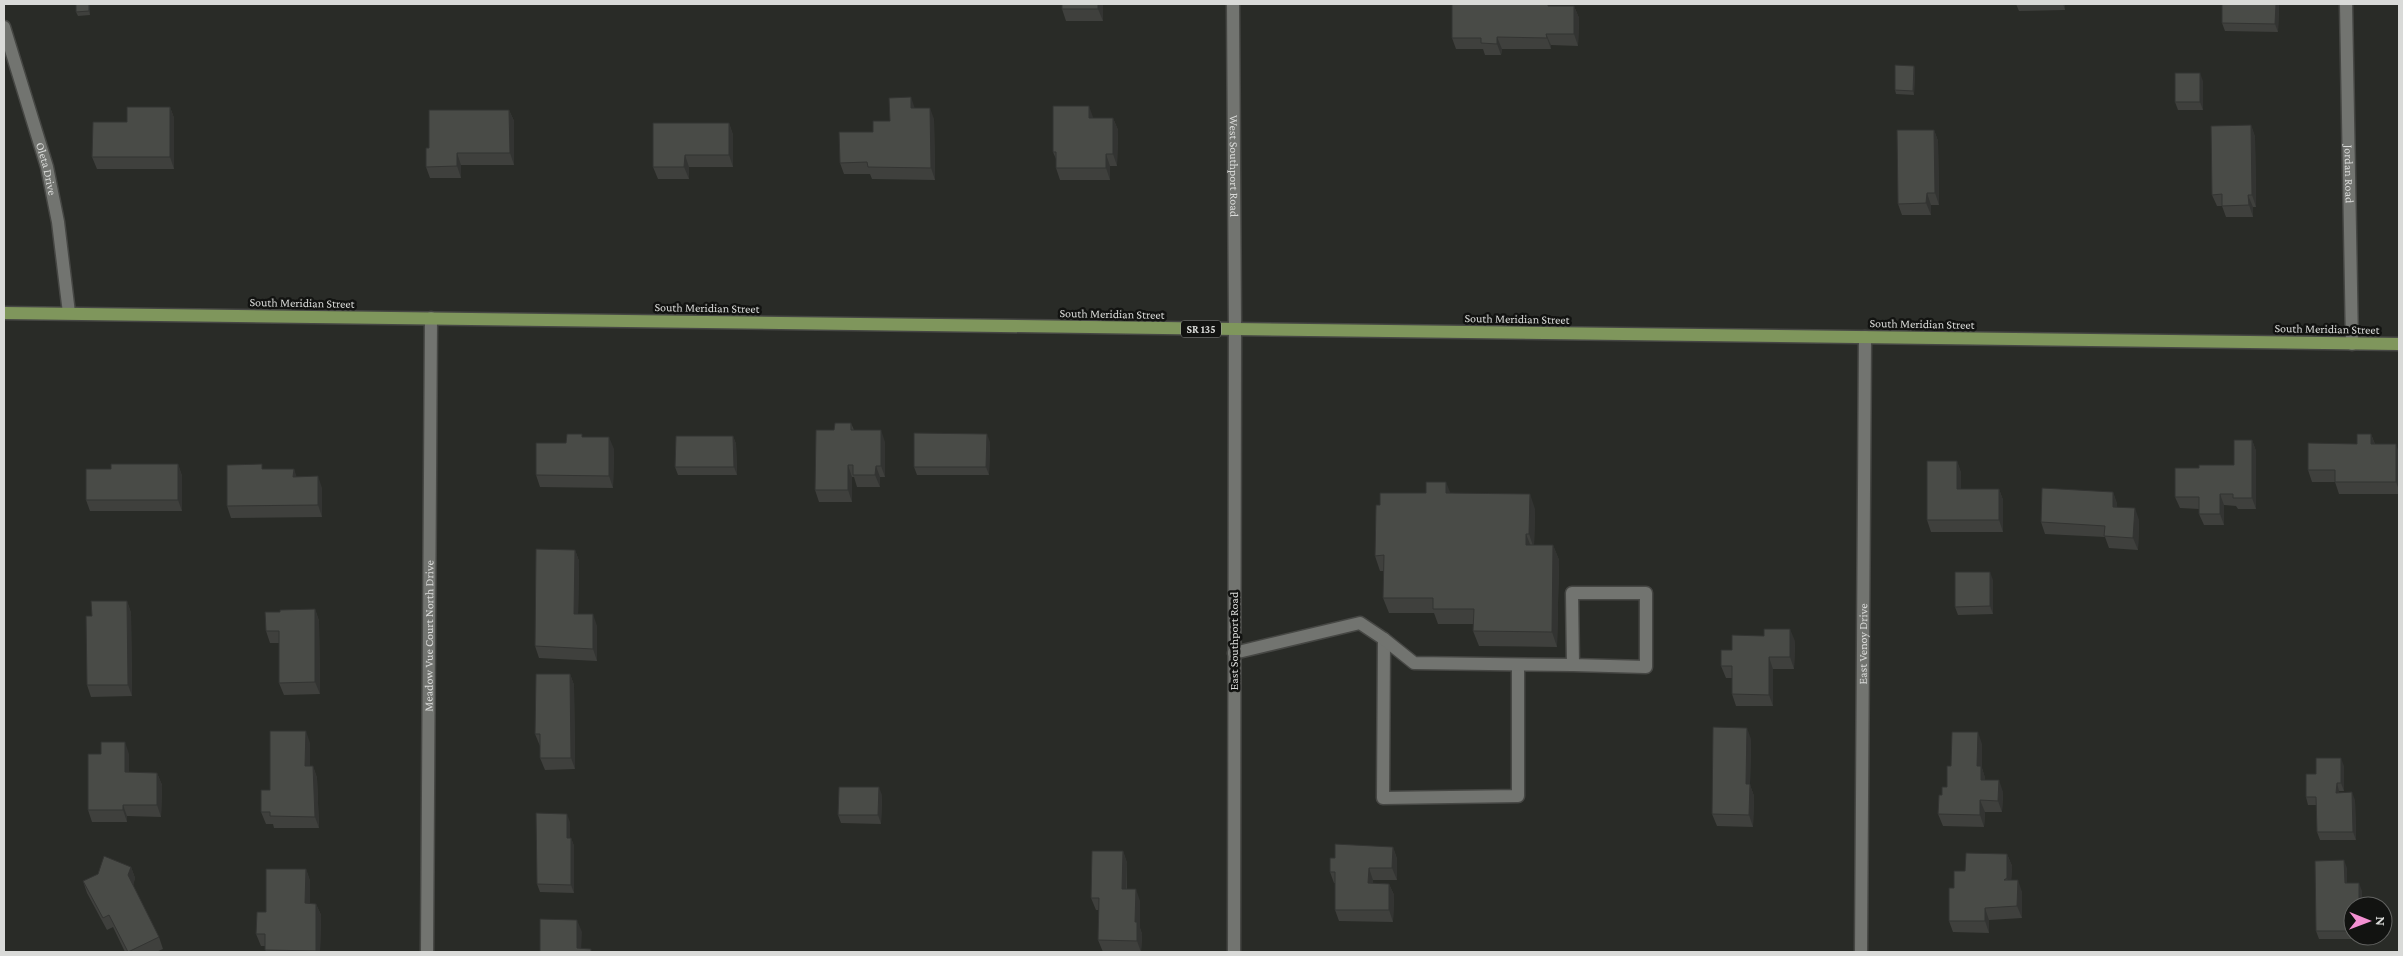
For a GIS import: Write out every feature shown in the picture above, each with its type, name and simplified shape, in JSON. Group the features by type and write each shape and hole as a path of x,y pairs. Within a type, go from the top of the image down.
{"main road":[{"name":"South Meridian Street","path":"4,313 2399,344"}],"street":[{"name":"West Southport Road","path":"1233,4 1235,329"},
{"name":"Jordan Road","path":"2346,4 2352,344"},
{"name":"Oleta Drive","path":"4,27 47,167 58,222 69,313"},
{"name":"Meadow Vue Court North Drive","path":"427,952 431,318"},
{"name":"East Southport Road","path":"1234,952 1235,329"},
{"name":"East Venoy Drive","path":"1861,952 1866,337"},
{"path":"1234,653 1360,623 1414,663 1646,667 1646,593 1572,593 1573,665"},
{"path":"1384,639 1383,798 1518,796 1518,666"}],"building":[{"path":"76,4 89,4 89,11 76,12"},
{"path":"1062,4 1098,4 1098,9 1062,9"},
{"path":"1452,4 1548,4 1548,6 1574,6 1574,34 1546,34 1547,38 1497,37 1497,44 1481,43 1481,38 1452,38"},
{"path":"2222,4 2276,4 2275,24 2222,23"},
{"path":"1895,65 1914,66 1913,91 1895,90"},
{"path":"2175,73 2200,73 2200,102 2175,102"},
{"path":"911,97 911,108 930,108 931,168 868,167 867,162 840,163 839,132 873,132 873,121 890,121 889,98"},
{"path":"1053,106 1089,106 1089,118 1113,118 1113,154 1106,154 1106,168 1056,168 1056,152 1053,152"},
{"path":"127,107 170,107 170,157 92,157 93,122 127,122"},
{"path":"429,110 509,110 510,153 457,153 457,166 426,167 426,148 429,148"},
{"path":"653,123 729,123 729,155 685,155 684,167 653,167"},
{"path":"2251,125 2252,195 2248,195 2249,205 2222,206 2222,194 2212,195 2211,126"},
{"path":"1897,130 1934,130 1935,193 1927,193 1926,203 1898,204"},
{"path":"835,423 851,423 851,430 881,430 881,466 876,466 875,475 853,475 853,465 848,465 848,490 815,490 816,430 834,430"},
{"path":"914,433 987,434 986,467 914,467"},
{"path":"567,434 582,434 582,437 609,437 609,476 536,475 536,443 566,443"},
{"path":"2357,434 2371,434 2371,444 2396,444 2396,482 2335,482 2335,470 2308,470 2308,443 2357,444"},
{"path":"676,436 733,436 734,467 675,467"},
{"path":"2234,440 2252,440 2252,498 2233,498 2233,494 2220,494 2220,514 2199,514 2199,497 2175,497 2175,468 2199,468 2199,465 2234,465"},
{"path":"1927,461 1957,461 1957,489 1999,489 1999,520 1927,520"},
{"path":"111,464 178,464 178,500 86,500 86,469 111,469"},
{"path":"262,464 262,469 294,469 293,477 318,476 318,505 227,506 227,465"},
{"path":"1426,482 1446,482 1446,493 1530,494 1529,534 1526,534 1526,545 1553,545 1552,632 1473,631 1474,609 1433,609 1433,598 1383,598 1384,555 1375,556 1376,505 1380,505 1380,493 1426,493"},
{"path":"2042,488 2113,492 2113,507 2135,508 2133,538 2104,536 2105,526 2041,522"},
{"path":"536,549 575,550 574,614 593,614 593,649 535,646"},
{"path":"1955,572 1990,572 1990,606 1955,607"},
{"path":"91,601 127,601 128,685 87,685 86,616 92,616"},
{"path":"315,609 315,682 279,683 279,631 266,631 265,612"},
{"path":"1764,629 1790,629 1790,657 1769,657 1769,695 1732,694 1732,666 1721,666 1721,650 1732,650 1732,635 1764,636"},
{"path":"536,674 570,674 571,758 540,758 540,734 535,734"},
{"path":"1713,727 1747,728 1746,784 1750,784 1749,815 1712,814"},
{"path":"270,731 306,731 305,766 313,766 315,817 270,816 270,812 261,812 261,790 270,790"},
{"path":"1952,732 1978,732 1977,766 1981,766 1981,780 1999,780 1998,801 1980,800 1980,815 1938,814 1939,795 1942,795 1942,787 1947,787 1947,766 1951,766"},
{"path":"101,742 125,742 125,772 157,773 157,805 123,805 123,810 88,810 88,754 101,754"},
{"path":"2316,758 2341,758 2341,783 2337,783 2336,793 2352,792 2353,832 2317,832 2316,797 2306,797 2306,774 2316,774"},
{"path":"839,787 879,787 878,815 838,815"},
{"path":"536,813 567,814 567,838 571,838 571,885 537,884"},
{"path":"1335,844 1393,847 1392,868 1369,868 1368,883 1389,884 1389,910 1335,910 1335,872 1330,872 1330,858 1335,858"},
{"path":"1092,851 1123,851 1122,889 1136,889 1135,922 1137,922 1137,941 1098,940 1099,898 1091,898"},
{"path":"1966,853 2007,854 2007,878 2004,880 2018,880 2017,906 1985,908 1985,921 1949,921 1949,888 1954,888 1954,871 1965,871"},
{"path":"104,856 131,867 128,875 159,937 128,952 109,915 103,918 83,881 98,874"},
{"path":"2344,860 2345,883 2359,883 2359,896 2343,896 2343,931 2316,931 2315,861"},
{"path":"266,869 306,869 305,903 316,904 316,951 265,950 265,934 256,934 257,912 266,912"},
{"path":"540,919 577,920 577,948 591,949 591,952 540,952"}]}
